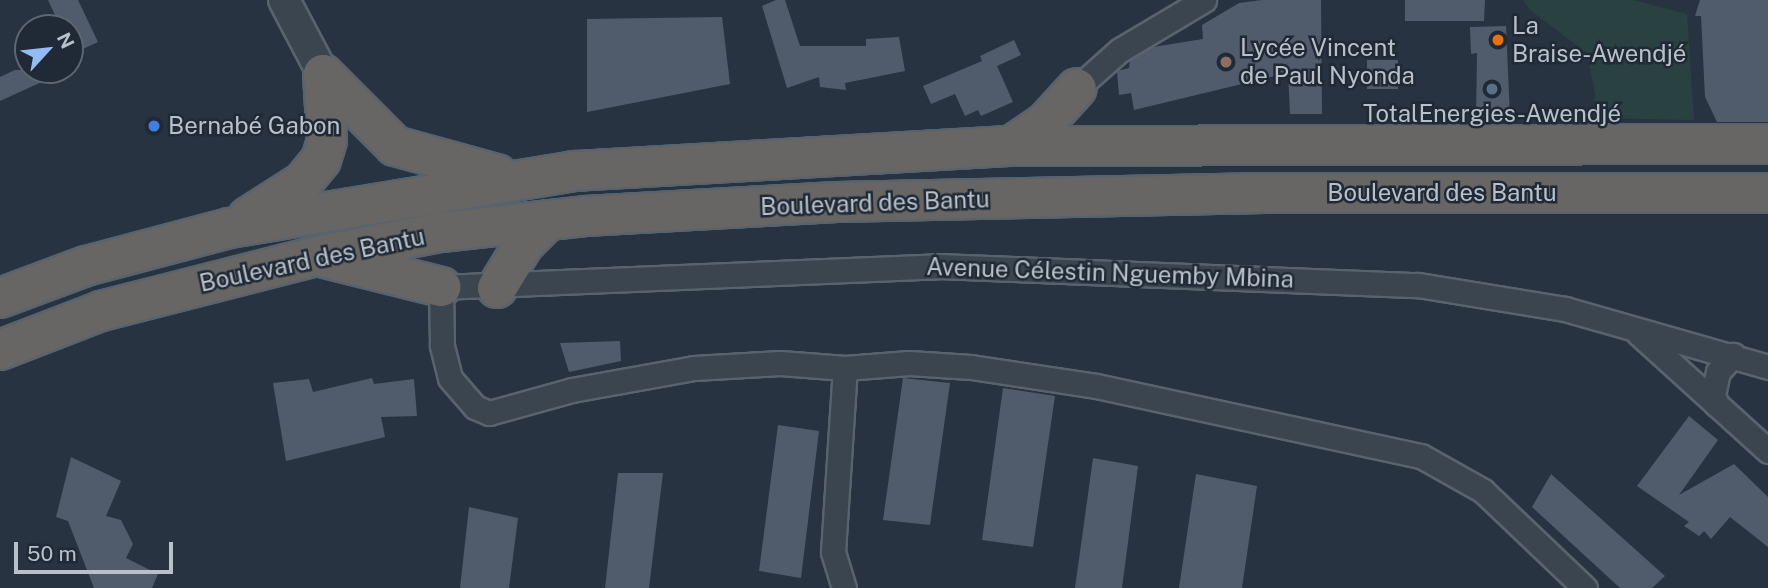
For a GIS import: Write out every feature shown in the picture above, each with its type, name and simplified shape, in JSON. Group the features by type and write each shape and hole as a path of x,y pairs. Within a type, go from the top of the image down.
{"highway":[{"path":"323,74 395,146 517,178"},
{"path":"230,228 303,182 321,160 327,140 323,74"},
{"path":"1011,146 1045,123 1077,88"},
{"path":"1077,88 1077,121 1099,148"},
{"name":"Boulevard des Bantu","path":"0,298 86,266 230,228 517,178 1011,146 1099,148 1768,144"},
{"name":"Boulevard des Bantu","path":"0,350 100,311 317,256 429,234 548,220 837,202 1264,193 1768,194"},
{"path":"497,288 524,244 548,220"},
{"path":"317,256 441,287"}],"street":[{"path":"284,0 323,74"},
{"path":"1077,88 1120,50 1204,0"},
{"name":"Avenue Célestin Nguemby Mbina","path":"441,287 497,288 854,268 1039,267 1451,288 1628,326 1768,367"},
{"path":"441,287 442,345 450,378 475,407 489,413 572,390 694,369 780,363 845,368 922,364 1068,382 1421,456 1483,491 1584,588"},
{"path":"1628,326 1670,358 1768,451"},
{"path":"1717,405 1713,394 1718,372 1733,355"},
{"path":"844,588 833,552 845,368"}],"green space":[{"path":"1523,0 1633,0 1687,14 1694,120 1593,118 1595,94 1587,53 1530,10"}],"building":[{"path":"48,0 78,0 98,42 84,48 84,14 54,14"},
{"path":"776,0 785,0 800,46 866,46 866,39 899,37 905,71 845,83 846,90 820,87 819,77 787,88 762,6"},
{"name":"Lycée Vincent de Paul Nyonda","path":"1262,0 1321,0 1322,114 1290,114 1288,73 1134,110 1131,93 1119,95 1117,71 1129,68 1130,60 1153,47 1203,39 1202,25 1239,3"},
{"path":"1405,0 1485,0 1484,21 1405,21"},
{"path":"1700,0 1768,0 1768,122 1717,122 1705,97 1701,16 1695,16"},
{"path":"722,17 730,84 587,112 587,19"},
{"path":"1506,26 1510,117 1476,117 1477,53 1471,54 1470,27"},
{"path":"1014,40 1021,55 997,66 1013,102 981,116 978,110 965,116 955,94 931,104 923,86 982,61 980,56"},
{"path":"1367,60 1398,60 1398,89 1367,89"},
{"path":"14,70 14,84 37,84 0,101 0,77"},
{"path":"620,341 621,361 569,372 560,343"},
{"path":"372,378 374,384 414,379 417,416 381,417 385,437 286,461 273,383 309,379 313,392"},
{"path":"903,378 950,383 930,525 883,520"},
{"path":"1003,388 1055,396 1033,547 982,540"},
{"path":"1689,416 1718,440 1679,495 1734,464 1768,497 1768,547 1730,517 1711,539 1704,531 1699,536 1684,526 1689,522 1637,486"},
{"path":"778,425 819,431 801,578 759,571"},
{"path":"71,457 121,481 106,516 121,520 133,544 126,558 158,574 152,588 94,588 68,521 56,517"},
{"path":"1093,458 1138,466 1122,588 1075,588"},
{"path":"618,473 663,473 649,588 605,588"},
{"path":"1196,474 1257,486 1242,588 1179,588"},
{"path":"1551,474 1665,576 1652,588 1620,588 1532,507"},
{"path":"469,507 518,518 509,588 460,588"}],"place":[{"name":"La Braise-Awendjé","path":"1498,40"},
{"name":"Lycée Vincent de Paul Nyonda","path":"1226,62"},
{"name":"TotalEnergies-Awendjé","path":"1492,89"},
{"name":"Bernabé Gabon","path":"154,126"}]}
